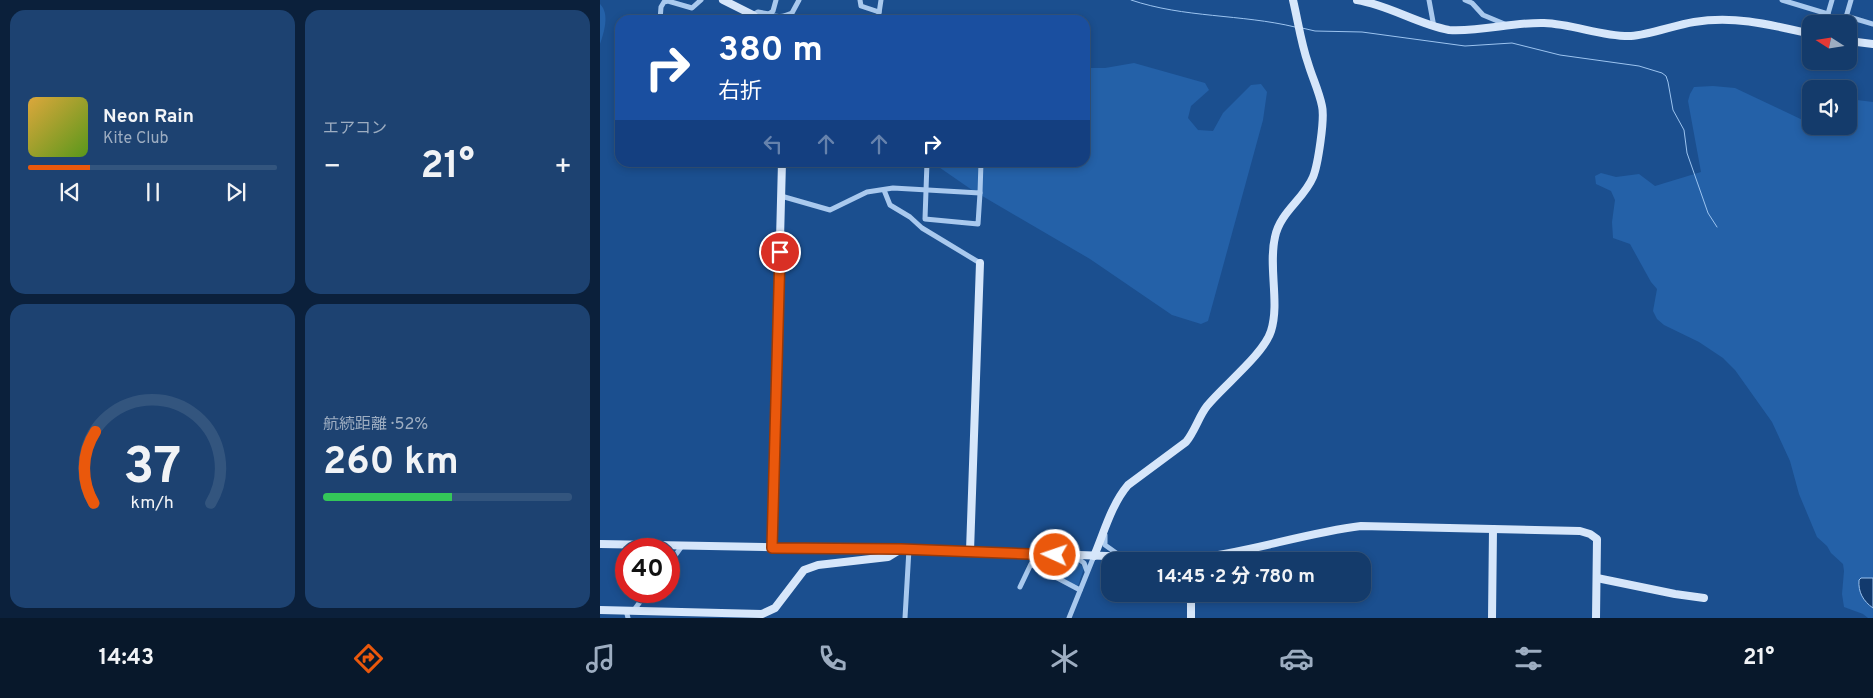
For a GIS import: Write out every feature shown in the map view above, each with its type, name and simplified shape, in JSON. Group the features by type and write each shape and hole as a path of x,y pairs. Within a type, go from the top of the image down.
{"street":[{"path":"660,15 661,7 664,2 668,1 692,8 701,0"},
{"path":"723,0 752,15"},
{"path":"757,15 758,12 769,14 773,11 776,0"},
{"path":"789,15 792,14 799,0"},
{"path":"860,0 861,6 879,12"},
{"path":"879,15 881,0"},
{"path":"1069,618 1122,492 1128,485 1186,442 1206,406 1263,346 1271,332 1274,319 1273,250 1275,236 1279,225 1290,207 1313,178 1317,163 1323,108 1307,62 1293,0"},
{"path":"1357,0 1370,1 1434,27 1457,30 1542,23 1606,34 1633,36 1695,22 1737,19 1802,32"},
{"path":"1429,0 1434,27"},
{"path":"1465,0 1483,15 1509,26"},
{"path":"1782,0 1828,14 1832,0"},
{"path":"1846,15 1851,0"},
{"path":"1858,20 1873,24"},
{"path":"1858,42 1873,44"},
{"path":"772,548 782,167"},
{"path":"927,167 926,219 978,224 981,167"},
{"path":"781,196 830,210 867,192 893,188 980,192"},
{"path":"884,190 890,205 922,228 980,263 970,551"},
{"path":"1236,552 1338,528 1361,526 1580,531 1590,534 1597,539 1596,618"},
{"path":"1106,528 1104,538 1106,545 1113,552"},
{"path":"1492,529 1492,618"},
{"path":"600,544 905,549 1101,556"},
{"path":"634,610 762,614 775,608 804,570 818,565 888,557 905,549"},
{"path":"905,549 906,618"},
{"path":"1072,555 1084,563 1088,570 1087,574"},
{"path":"1020,587 1031,564 1080,590"},
{"path":"1597,578 1704,598"},
{"path":"1191,602 1191,618"},
{"path":"600,610 627,614 634,610 639,603"}],"shaded area":[{"path":"600,4 605,13 605,18 600,44"},
{"path":"1134,63 1205,83 1209,90 1191,106 1188,118 1198,130 1213,131 1223,113 1251,85 1261,84 1267,92 1263,120 1208,321 1201,324 1172,315 1090,259 972,190 939,167 1090,167 1090,68 1105,68"},
{"path":"1694,87 1735,88 1802,120 1802,135 1857,135 1857,100 1873,102 1873,618 1868,618 1863,614 1844,607 1842,594 1843,564 1817,537 1799,494 1790,461 1772,422 1735,370 1723,358 1699,342 1664,325 1657,319 1653,311 1657,289 1651,282 1630,244 1613,238 1612,222 1615,200 1611,191 1596,184 1595,176 1601,173 1616,177 1639,174 1655,186 1701,172 1688,101"},
{"path":"1034,559 1077,561 1084,568 1078,586 1034,564"},
{"path":"1861,578 1873,578 1873,608 1866,602 1860,592 1859,580"}],"waterway":[{"path":"1131,0 1171,10 1295,27"},
{"path":"1302,28 1315,31 1362,32 1465,46 1512,43 1560,55 1639,66 1662,73 1666,76 1668,82 1673,110 1684,130 1687,153 1708,213 1717,227"}],"route":[{"path":"780,252 772,548 901,549 1055,555"}]}
